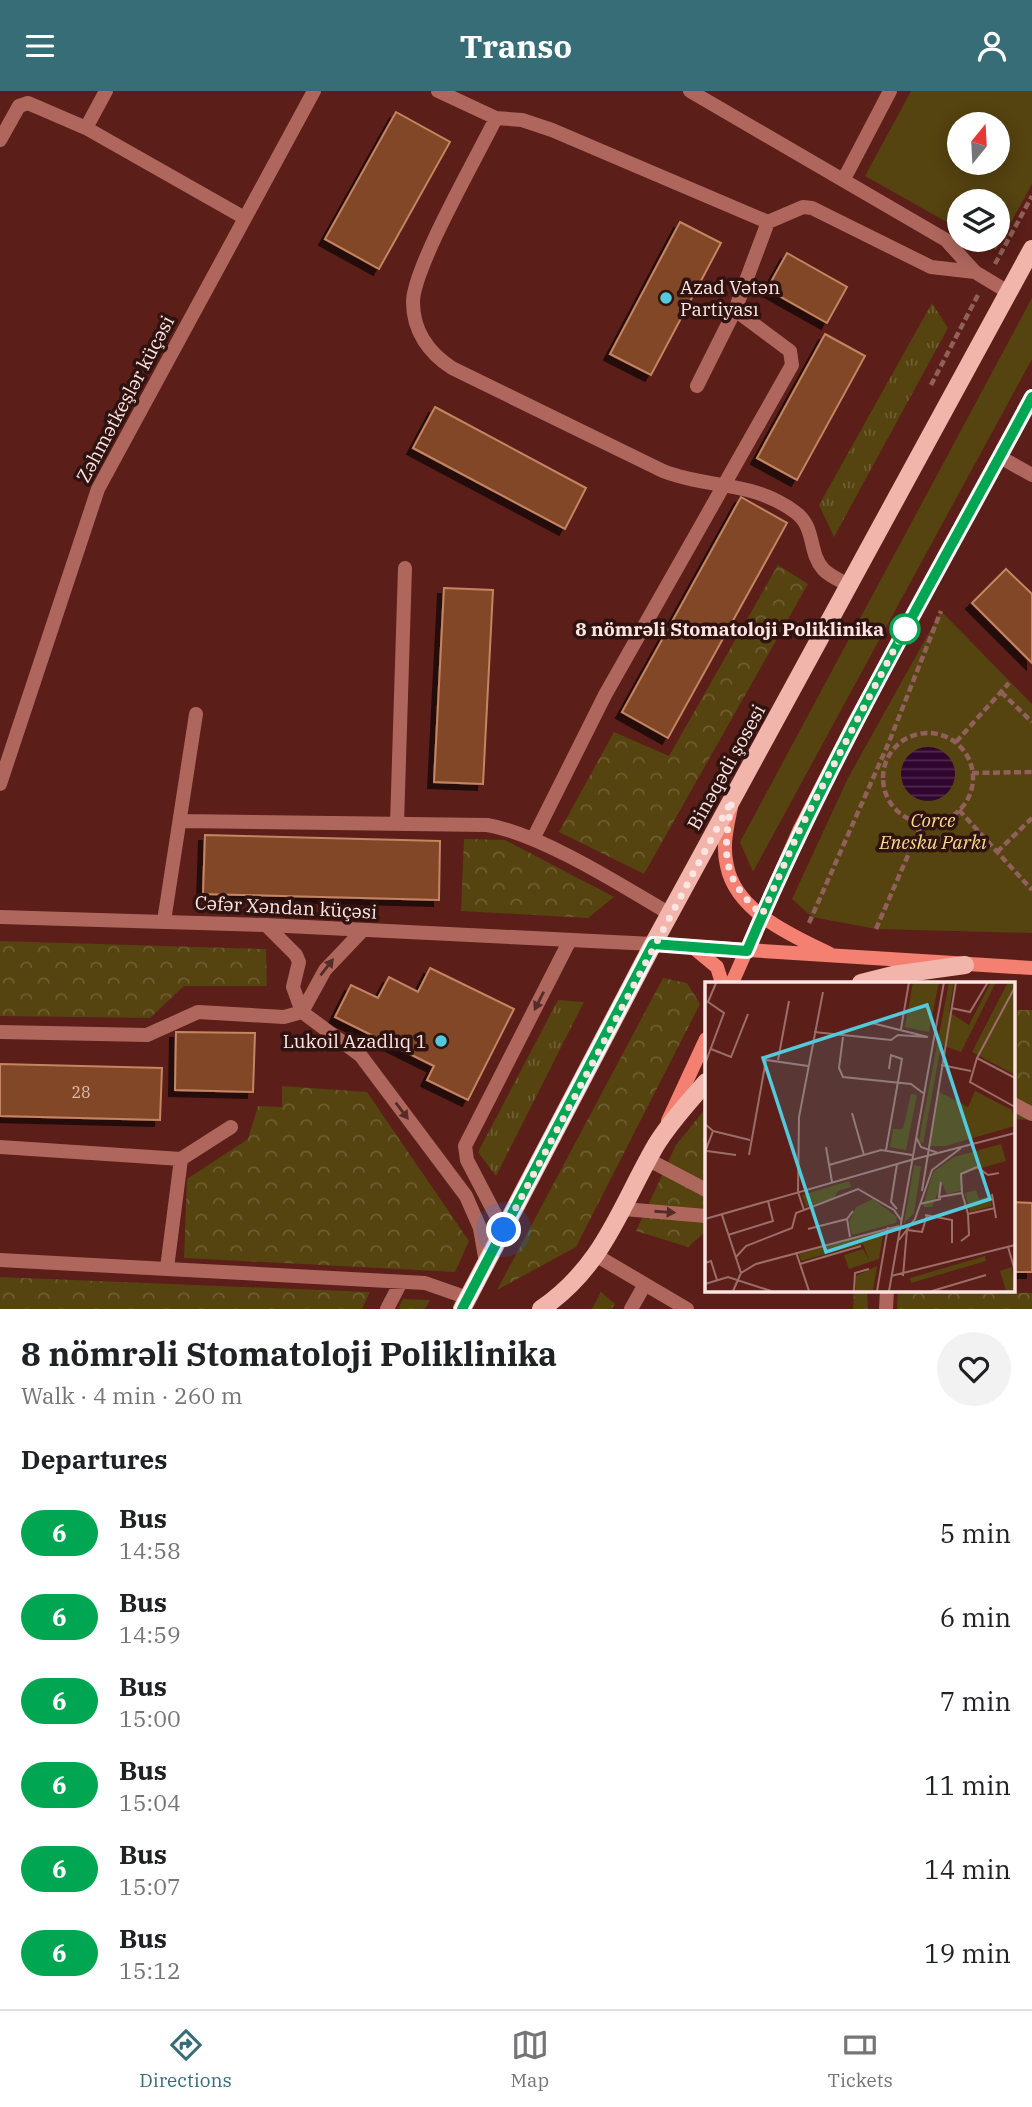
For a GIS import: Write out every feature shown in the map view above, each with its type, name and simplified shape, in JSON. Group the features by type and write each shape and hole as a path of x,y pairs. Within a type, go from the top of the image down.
{"main road":[{"name":"Binəqədi şosesi","path":"465,1304 653,944 1032,249"},
{"path":"865,982 892,975 965,965"},
{"path":"541,1309 571,1284 597,1256 653,1152 705,1083"}],"street":[{"path":"86,128 106,91"},
{"name":"Zəhmətkeşlər küçəsi","path":"0,784 98,489 314,91"},
{"path":"438,91 496,118 522,120 552,130 768,222"},
{"path":"690,91 946,240 975,272 1008,292"},
{"path":"844,179 890,91"},
{"path":"0,140 19,106 28,103 86,128 243,218"},
{"path":"496,118 414,285 414,318 424,343 437,358 452,368 663,471 679,478 739,485 795,512 808,524 823,569 850,586"},
{"path":"697,386 734,310 768,222 803,207 813,208 931,267 975,272"},
{"path":"533,839 605,695 792,365 790,351 734,310"},
{"path":"732,982 799,831 855,721 1032,397"},
{"path":"999,457 1032,475"},
{"path":"397,824 405,568"},
{"path":"164,921 196,714"},
{"path":"732,800 725,844 729,875 738,890 762,915 838,958"},
{"path":"181,821 487,825 508,828 670,914"},
{"name":"Cəfər Xəndan küçəsi","path":"0,917 266,925 653,944"},
{"path":"266,925 296,955 299,962 293,987 302,1012 361,1056 466,1196 480,1228 486,1263"},
{"path":"0,1032 147,1035 198,1012 284,1017 302,1012 324,970 363,930"},
{"path":"504,1230 467,1160 465,1146 570,940"},
{"path":"653,944 838,958 1032,968"},
{"path":"694,947 717,967 722,982"},
{"path":"705,1041 653,1152 705,1189"},
{"path":"1014,1105 1032,1114"},
{"path":"0,1147 181,1159 231,1127"},
{"path":"167,1268 181,1159"},
{"path":"624,1209 705,1216"},
{"path":"597,1256 687,1309"},
{"path":"0,1260 401,1282 441,1286 465,1304"},
{"path":"387,1309 401,1282"},
{"path":"631,1309 644,1286"},
{"path":"886,1309 887,1291"}],"path":[{"path":"799,938 812,917 889,742 941,611"},
{"path":"956,742 1009,683"},
{"path":"1001,692 1032,722"},
{"path":"934,733 956,742 970,761 972,773 973,784 964,806 946,820 922,823 900,814 886,795 883,772 892,750 911,736 934,733"},
{"path":"889,742 892,750"},
{"path":"972,773 1032,772"},
{"path":"959,810 1032,890"},
{"path":"997,852 1032,818"},
{"path":"876,929 922,823"}],"green space":[{"path":"911,91 1032,91 1032,184 1010,224 1010,189 947,189 947,222 865,176"},
{"path":"1032,298 1032,359 753,872 740,842"},
{"path":"932,303 948,328 834,537 819,505"},
{"path":"778,565 808,584 644,874 559,832 614,732 669,756"},
{"name":"Corce Enesku Parkı","path":"941,611 1032,704 1032,933 876,929 812,917 792,899 848,778"},
{"path":"464,839 505,840 614,897 588,918 461,911"},
{"path":"0,941 266,949 267,986 184,986 150,1018 0,1016"},
{"path":"663,978 687,983 700,1004 576,1247 497,1290"},
{"path":"558,1000 584,1002 496,1176 478,1152"},
{"path":"1014,1010 1032,1010 1032,1120 1014,1119"},
{"path":"282,1086 367,1092 469,1241 455,1272 184,1258 187,1179 248,1139 258,1106 282,1107"},
{"path":"705,1109 705,1232 688,1247 636,1231 676,1145"},
{"path":"0,1277 370,1292 362,1309 0,1309"},
{"path":"854,1291 867,1291 868,1309 853,1309"},
{"path":"898,1291 1032,1293 1032,1309 897,1309"},
{"path":"601,1292 615,1304 612,1309 592,1309"},
{"path":"403,1299 430,1300 425,1309 398,1309"}],"shaded area":[{"path":"928,747 947,755 955,774 947,793 928,801 909,793 901,774 909,755"}],"building":[{"path":"396,112 450,142 379,269 325,239"},
{"name":"Azad Vətən Partiyası","path":"680,222 721,243 651,375 610,354"},
{"path":"787,253 847,287 827,323 767,289"},
{"path":"825,334 865,356 797,480 757,458"},
{"path":"435,407 586,488 565,529 413,448"},
{"path":"741,497 787,523 668,738 622,712"},
{"path":"1006,569 1032,594 1032,663 972,603"},
{"path":"444,588 493,590 483,784 434,782"},
{"path":"205,835 440,841 439,900 203,894"},
{"name":"Lukoil Azadlıq 1","path":"430,968 514,1009 468,1100 427,1080 434,1066 335,1017 351,985 378,998 389,977 418,992"},
{"path":"176,1032 255,1033 253,1092 175,1090"},
{"path":"0,1064 162,1068 160,1120 0,1116"},
{"path":"1014,1202 1032,1203 1032,1272 1014,1272"}],"bus line":[{"name":"6","path":"462,1309 653,944 747,951 799,831 855,721 1032,397"}],"place":[{"name":"Azad Vətən Partiyası","path":"666,298"},
{"name":"8 nömrəli Stomatoloji Poliklinika","path":"905,629"},
{"name":"Lukoil Azadlıq 1","path":"441,1041"}],"route":[{"path":"504,1230 650,950 732,800 725,844 729,875 748,903 762,915 799,831 907,625 905,629"}]}
